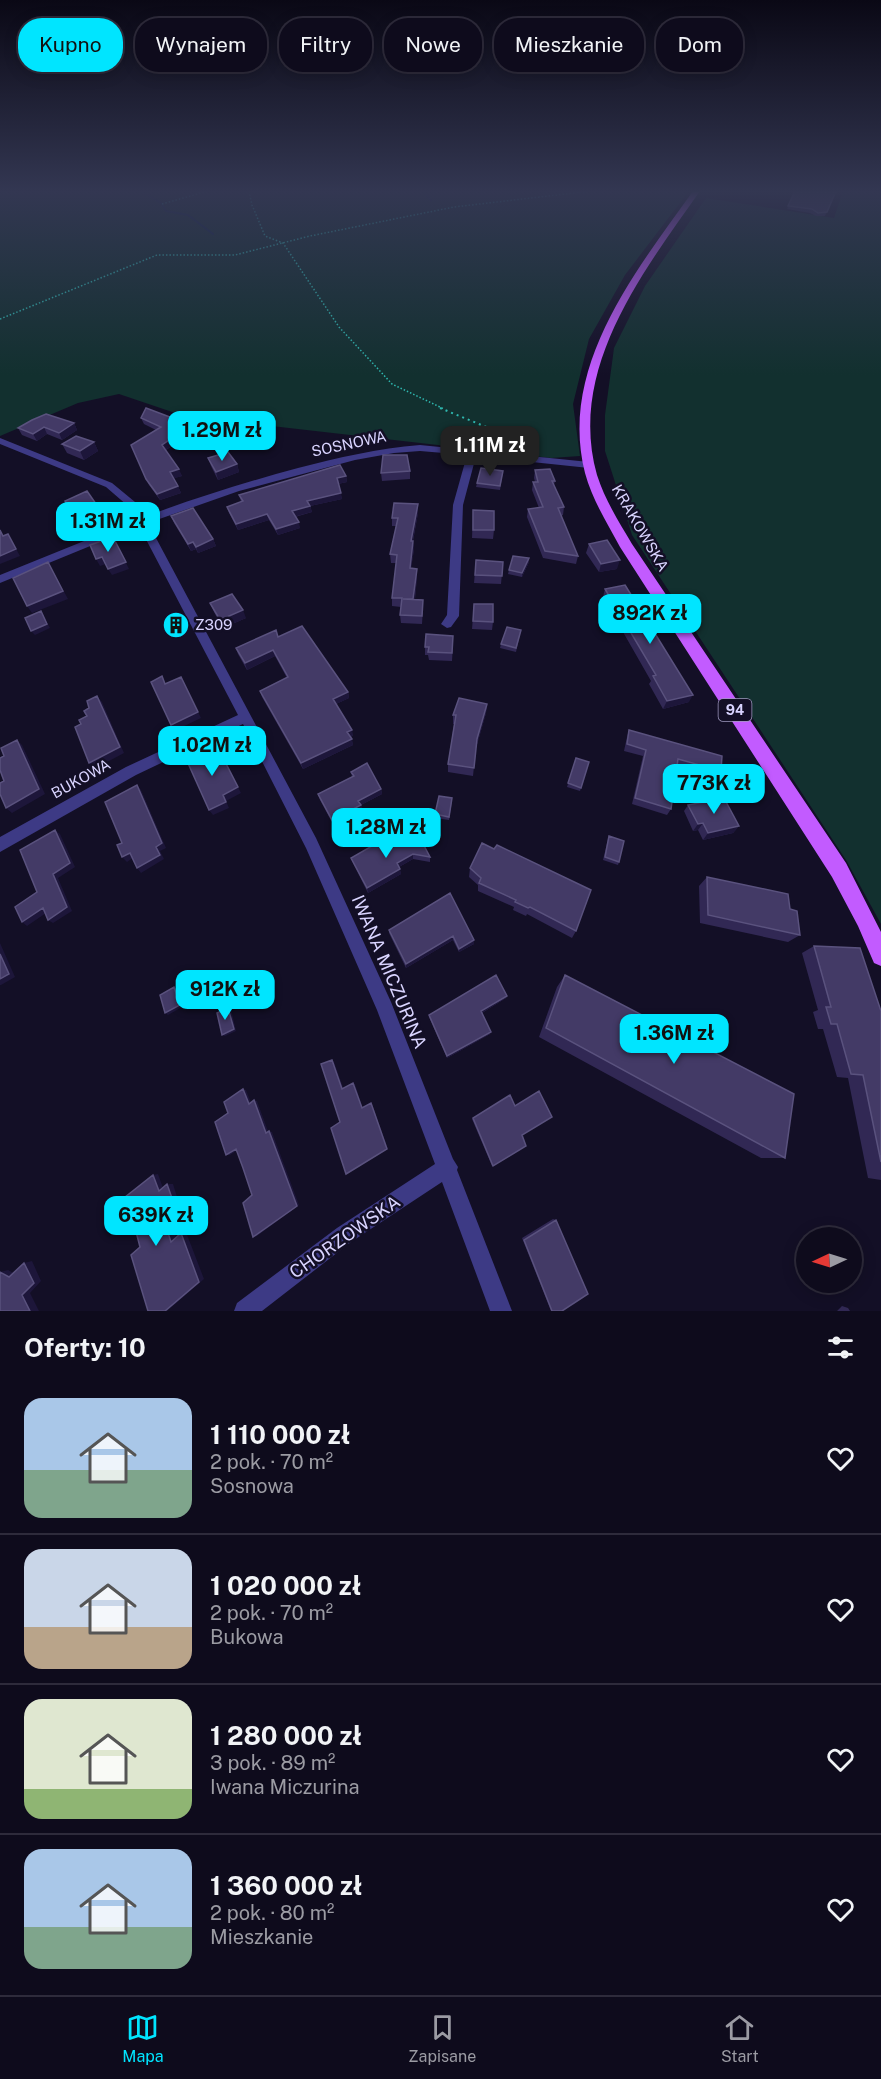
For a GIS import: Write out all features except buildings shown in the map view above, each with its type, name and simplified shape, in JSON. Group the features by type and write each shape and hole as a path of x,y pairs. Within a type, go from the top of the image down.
{"main road":[{"name":"KRAKOWSKA","path":"655,252 635,281 599,351 586,399 585,421 589,465 602,500 627,547 839,870 865,919 881,956"}],"street":[{"name":"IWANA MICZURINA","path":"0,441 109,485 132,504 311,843 385,1008 448,1167 501,1311"},
{"name":"SOSNOWA","path":"0,579 142,522 251,483 357,457 408,448 589,465"},
{"path":"447,624 453,616 458,505 472,454"},
{"name":"BUKOWA","path":"0,845 131,771 246,717"},
{"name":"CHORZOWSKA","path":"245,1311 307,1261 376,1212 448,1167"}],"path":[{"path":"0,319 157,255 235,255 246,252"},
{"path":"289,252 339,327 392,384 423,401 536,447"}],"green space":[{"path":"0,252 642,252 625,275 589,339 573,404 580,456 551,458 184,416 119,394 78,403 0,436"},
{"path":"668,252 881,252 881,924 846,860 632,535 605,451 605,415 614,348 645,286"}],"place":[{"name":"Z309","path":"176,625"}]}
